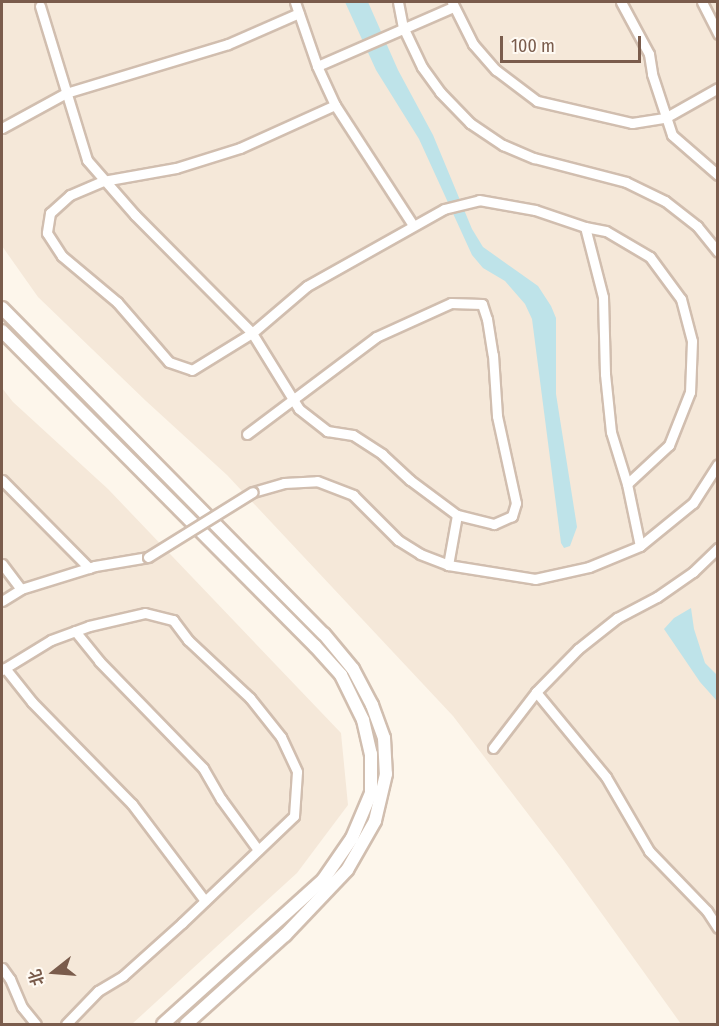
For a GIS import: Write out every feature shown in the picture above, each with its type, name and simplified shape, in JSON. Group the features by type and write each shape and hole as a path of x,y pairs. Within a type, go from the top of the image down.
{"street":[{"path":"295,2 317,66 335,105 413,225"},
{"path":"398,2 404,27 422,68 440,92 470,123 503,145 534,158 626,182 665,201 697,226 717,252"},
{"path":"621,2 649,54 665,118 672,135 717,175"},
{"path":"702,2 717,34"},
{"path":"317,66 452,4 473,44 496,70 537,101 632,123 665,118 717,88"},
{"path":"40,6 87,160 103,181 252,333 294,400 299,409 327,431 353,435 382,454 410,480 457,515 494,524 512,516 516,502 497,416 493,354 482,304 451,303 376,337 294,400 247,434"},
{"path":"2,128 66,93 228,44 298,13"},
{"path":"335,105 240,148 176,168 103,181 70,195 50,213 47,233 62,256 117,302 169,362 192,370 252,333 307,286 444,209 479,200 535,210 585,227 606,231 650,257 681,298 692,341 690,392 669,445 627,484"},
{"path":"585,227 603,297 605,374 611,432 627,484 640,546"},
{"path":"2,308 324,634 353,669 372,705 384,738 386,774 375,821 347,870 285,935 186,1024"},
{"path":"2,331 315,646 341,675 363,720 371,754 371,793 352,838 323,880 163,1024"},
{"path":"2,602 21,589 89,568 148,557 253,492 284,483 317,481 353,495 398,540 420,554 448,565 535,579 589,567 640,546 693,502 717,464"},
{"path":"2,480 89,568"},
{"path":"448,565 457,515"},
{"path":"493,748 536,692 578,649 617,618 657,597 693,572 717,548"},
{"path":"2,564 21,589"},
{"path":"66,1024 98,991 123,976 205,901 294,816 297,772 281,737 250,698 188,640 173,620 145,613 75,631 51,640 3,669 46,717 132,804 205,901"},
{"path":"75,631 99,661 202,768 258,850"},
{"path":"536,692 606,777 649,851 707,911 717,928"},
{"path":"707,911 717,907"},
{"path":"2,968 10,979 22,1007 36,1024"}],"shaded area":[{"path":"2,2 717,2 717,1024 681,1024 564,861 453,716 227,475 38,297 2,246"},
{"path":"2,388 13,402 108,489 341,733 348,805 297,873 132,1024 2,1024"}],"water":[{"path":"345,2 368,2 398,70 433,135 472,229 483,247 538,286 556,318 556,394 577,527 570,546 564,548 561,543 532,319 525,304 505,281 483,268 472,255 419,139 376,70"},
{"path":"691,608 694,629 705,663 717,675 717,701 700,682 664,629 674,618"}]}
